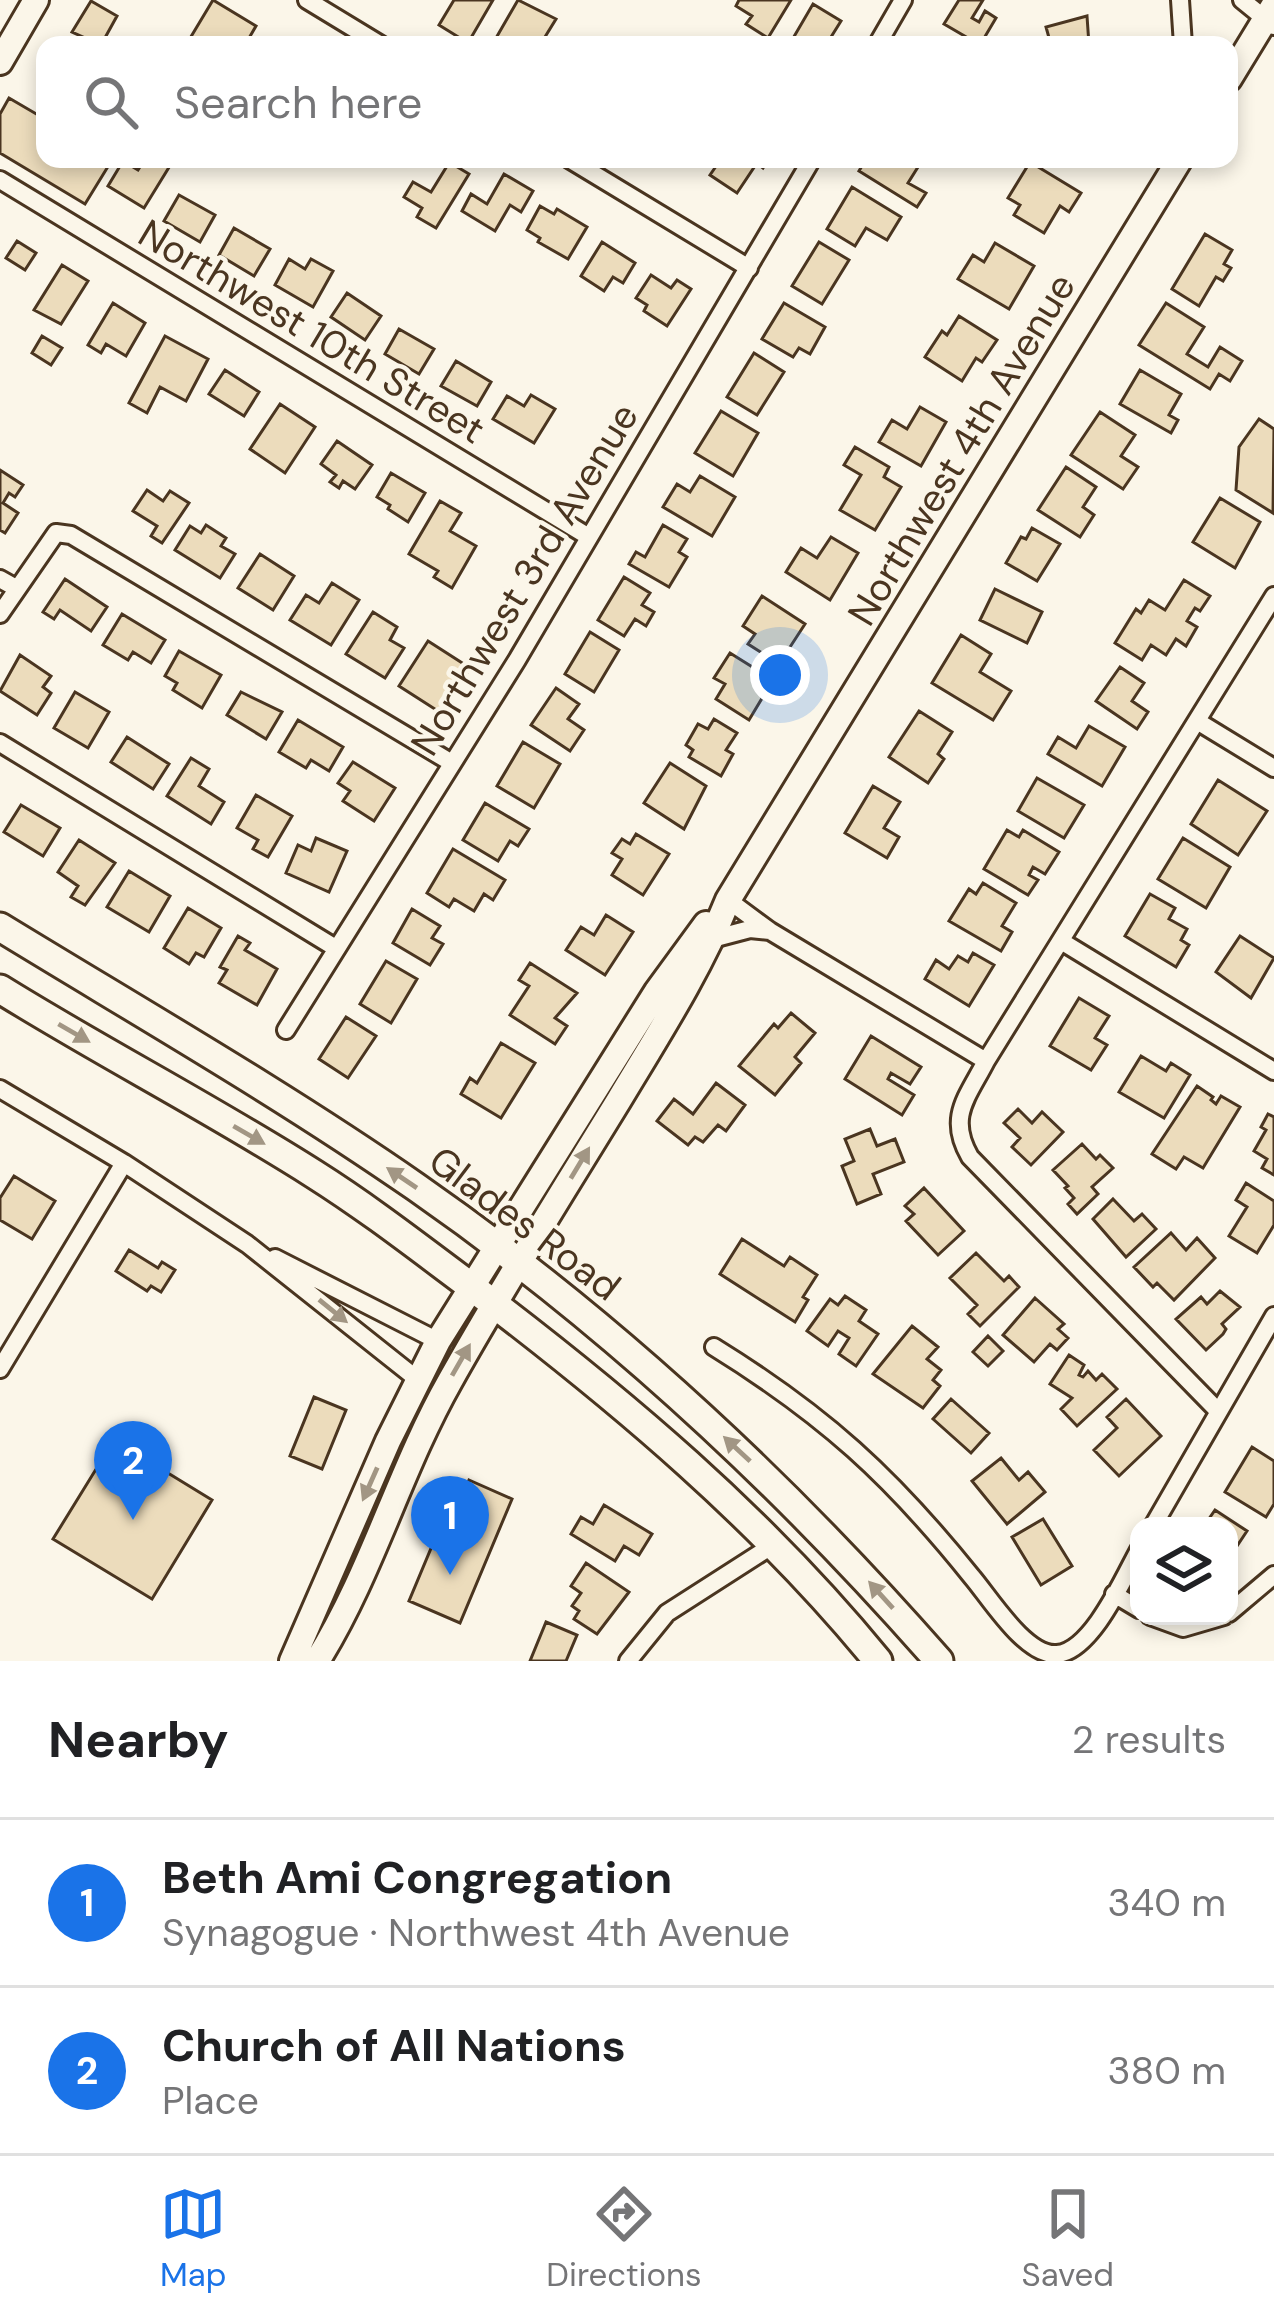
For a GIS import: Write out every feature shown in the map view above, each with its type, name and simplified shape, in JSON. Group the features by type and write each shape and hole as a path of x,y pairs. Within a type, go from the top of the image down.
{"main road":[{"name":"Glades Road","path":"0,927 340,1136 508,1255 642,1363 744,1455 821,1531 939,1661"},
{"name":"Glades Road","path":"0,988 314,1173 430,1253 633,1414 773,1545 878,1661"}],"street":[{"path":"0,62 37,0"},
{"path":"307,0 366,36"},
{"path":"882,36 903,0"},
{"path":"1180,0 1183,36"},
{"path":"1238,66 1271,17 1242,0"},
{"path":"584,168 749,268"},
{"name":"Northwest 3rd Avenue","path":"286,1030 589,538 807,168"},
{"name":"Northwest 4th Avenue","path":"317,1661 344,1613 446,1388 494,1304 508,1255 657,991 728,900 1175,168"},
{"name":"Northwest 10th Street","path":"0,180 589,538"},
{"path":"0,614 8,583 56,533 71,535 452,763"},
{"path":"1218,1411 970,1157 959,1138 957,1118 986,1061 1274,596"},
{"path":"1197,721 1274,768"},
{"path":"0,743 334,947"},
{"path":"728,900 770,931 986,1061"},
{"name":"Northwest 4th Avenue","path":"292,1661 438,1340 470,1286 508,1255 712,939 728,900"},
{"path":"712,939 750,929 770,931"},
{"path":"1061,941 1274,1071"},
{"path":"0,1089 124,1162 247,1244 417,1379"},
{"path":"0,1369 124,1162"},
{"path":"247,1244 438,1340"},
{"path":"1158,1517 1274,1316"},
{"path":"714,1348 838,1432 931,1526 1000,1614 1045,1654 1062,1654 1079,1646 1130,1566"},
{"path":"628,1661 667,1613 773,1545"},
{"path":"1238,1604 1274,1575"},
{"path":"1114,1594 1130,1604"}],"building":[{"path":"213,0 256,26 250,36 191,36"},
{"path":"454,0 493,0 472,36 457,36 439,25"},
{"path":"518,0 556,19 546,36 497,36"},
{"path":"739,0 791,0 769,36 746,24 752,16 736,6"},
{"path":"959,0 983,0 972,18 979,22 985,11 996,18 985,36 965,36 944,24"},
{"path":"91,1 117,16 106,36 72,32"},
{"path":"813,4 841,21 832,36 794,36"},
{"path":"1087,16 1088,36 1048,36 1046,27"},
{"path":"9,98 36,114 36,168 107,168 85,204 0,153 0,114"},
{"path":"119,168 169,168 144,208 108,186"},
{"path":"446,168 469,174 436,228 417,217 422,208 404,197 413,182 431,192"},
{"path":"715,168 754,168 737,193 710,175"},
{"path":"917,168 908,183 926,193 917,207 859,171"},
{"path":"1026,168 1040,168 1081,193 1069,212 1060,206 1044,233 1014,215 1020,205 1008,198"},
{"path":"504,174 533,191 521,212 510,205 495,231 462,211 471,194 487,204"},
{"path":"852,187 901,217 887,240 866,228 855,246 827,229"},
{"path":"179,195 215,215 200,242 164,221"},
{"path":"540,206 554,214 557,209 587,227 568,259 527,230"},
{"path":"234,228 270,249 254,276 219,255"},
{"path":"1205,234 1232,250 1224,264 1231,268 1223,281 1216,277 1199,306 1172,289"},
{"path":"17,241 36,253 25,270 6,258"},
{"path":"602,242 635,263 623,283 613,277 604,291 581,276"},
{"path":"819,242 849,260 822,304 792,286"},
{"path":"995,243 1034,266 1009,309 958,279 973,255 984,262"},
{"path":"289,259 305,269 311,259 333,271 313,307 275,285"},
{"path":"62,265 88,281 61,324 34,310"},
{"path":"651,275 671,288 677,280 691,289 667,326 644,311 647,305 636,298"},
{"path":"347,293 381,316 365,340 331,317"},
{"path":"113,303 145,323 126,356 106,344 101,353 88,345"},
{"path":"784,303 825,327 810,354 799,348 793,357 762,339"},
{"path":"1166,303 1204,327 1187,354 1208,367 1220,347 1242,361 1230,381 1219,374 1210,389 1139,345"},
{"path":"959,316 997,340 982,362 976,358 962,381 925,357"},
{"path":"399,329 434,349 419,374 385,354"},
{"path":"42,336 62,348 51,365 32,353"},
{"path":"165,336 208,359 186,401 160,387 147,413 129,403"},
{"path":"754,353 784,372 757,415 727,397"},
{"path":"456,361 491,382 477,406 441,386"},
{"path":"225,370 259,392 244,416 209,394"},
{"path":"1140,370 1181,394 1169,415 1178,420 1171,433 1120,404"},
{"path":"531,395 555,409 534,443 493,419 507,396 524,406"},
{"path":"280,404 315,427 285,473 250,449"},
{"path":"920,407 946,422 921,466 879,442 892,420 907,429"},
{"path":"721,411 758,433 733,476 695,453"},
{"path":"1100,412 1135,435 1121,456 1138,467 1123,489 1071,455"},
{"path":"1259,419 1274,429 1273,513 1236,490 1239,447"},
{"path":"337,441 372,465 355,489 343,481 339,488 330,482 336,475 321,464"},
{"path":"855,447 889,467 884,477 901,487 875,530 840,510 861,475 844,465"},
{"path":"1066,467 1096,487 1083,507 1094,515 1080,537 1038,510"},
{"path":"0,470 23,485 3,503 18,513 5,533 0,530"},
{"path":"391,473 425,493 408,522 377,497"},
{"path":"700,476 735,497 712,536 663,507 677,484 690,492"},
{"path":"147,490 163,501 170,491 189,503 162,543 151,536 157,526 133,511"},
{"path":"1220,498 1260,522 1235,568 1193,542"},
{"path":"440,501 461,513 450,531 476,546 452,588 434,577 438,571 409,554"},
{"path":"206,525 226,538 221,546 235,554 220,578 175,550 190,526 201,533"},
{"path":"663,525 687,539 679,552 687,557 669,587 629,564 636,552 645,557"},
{"path":"1032,528 1060,544 1037,581 1006,563"},
{"path":"831,537 858,553 830,600 786,572 801,548 817,558"},
{"path":"260,554 294,576 273,610 238,588"},
{"path":"624,577 650,593 642,605 654,612 646,626 635,619 624,636 598,620"},
{"path":"65,579 107,607 91,631 60,610 54,619 43,612"},
{"path":"1184,580 1210,596 1187,621 1197,627 1186,646 1176,639 1166,655 1151,645 1142,660 1115,643 1136,609 1141,613 1149,600 1165,610"},
{"path":"332,583 359,600 331,645 290,620 306,595 319,603"},
{"path":"995,589 1042,612 1027,643 980,620"},
{"path":"762,596 805,624 779,664 748,644 755,634 743,626"},
{"path":"373,612 397,627 390,640 404,648 385,678 346,654"},
{"path":"122,614 165,640 151,663 133,652 128,660 103,645"},
{"path":"590,632 619,650 594,692 565,674"},
{"path":"961,635 991,654 980,672 1011,691 993,720 932,683"},
{"path":"428,641 470,668 441,713 399,686"},
{"path":"179,651 221,675 202,708 173,690 177,683 165,676"},
{"path":"730,653 773,680 749,720 716,699 725,684 714,678"},
{"path":"20,655 51,676 43,687 51,693 37,715 0,691"},
{"path":"1120,667 1144,683 1132,701 1148,712 1137,729 1096,701"},
{"path":"556,688 579,704 568,719 584,730 570,751 531,725"},
{"path":"75,692 109,712 88,748 54,728"},
{"path":"241,692 282,712 266,739 227,715"},
{"path":"919,711 952,732 938,754 944,759 928,783 889,757"},
{"path":"714,719 737,733 726,750 733,754 721,776 689,757 693,750 686,745 698,724 708,729"},
{"path":"298,720 343,747 329,771 311,760 306,768 279,752"},
{"path":"1089,726 1125,747 1102,786 1048,754 1058,737 1076,748"},
{"path":"127,737 169,764 153,789 111,762"},
{"path":"523,742 560,764 534,808 497,786"},
{"path":"191,758 209,769 199,786 224,802 211,824 167,796"},
{"path":"353,762 395,788 374,821 343,801 350,791 338,783"},
{"path":"670,763 706,786 684,829 644,803"},
{"path":"1037,778 1084,805 1064,838 1018,811"},
{"path":"1218,780 1267,811 1238,855 1191,824"},
{"path":"873,786 900,802 884,828 899,837 887,858 845,833"},
{"path":"256,795 292,816 268,857 253,849 258,840 237,828"},
{"path":"485,803 529,829 518,846 510,841 498,861 463,840"},
{"path":"21,805 60,828 43,856 4,832"},
{"path":"1007,830 1019,837 1023,830 1059,852 1045,874 1033,867 1029,875 1038,880 1028,895 984,869"},
{"path":"636,834 669,854 643,895 612,875 622,859 612,853 622,839 630,844"},
{"path":"316,838 347,851 329,892 286,873 298,845 311,851"},
{"path":"1183,838 1230,867 1206,908 1158,879"},
{"path":"79,840 115,863 85,905 71,897 78,886 58,872"},
{"path":"453,849 505,880 493,900 484,894 474,911 454,899 449,907 427,893"},
{"path":"129,871 170,896 149,932 107,907"},
{"path":"983,883 1016,903 1002,926 1012,932 1001,951 949,921 969,889 976,894"},
{"path":"1150,894 1175,908 1169,919 1187,929 1181,940 1189,945 1176,967 1125,936"},
{"path":"188,908 221,928 204,957 196,953 189,964 164,948"},
{"path":"412,909 440,926 432,938 443,944 430,965 393,943"},
{"path":"606,915 633,932 605,975 566,950 581,927 594,935"},
{"path":"238,936 250,943 245,950 277,969 257,1005 219,983 227,970 220,967"},
{"path":"1240,936 1274,958 1251,998 1216,972"},
{"path":"973,953 994,965 969,1006 925,979 936,960 949,969 958,956 968,962"},
{"path":"386,961 417,979 391,1023 360,1004"},
{"path":"530,963 577,993 555,1018 567,1026 555,1044 510,1015 529,986 519,980"},
{"path":"1079,998 1109,1016 1095,1038 1107,1045 1091,1070 1050,1046"},
{"path":"791,1013 815,1033 795,1057 801,1063 775,1095 739,1066 774,1024 778,1028"},
{"path":"346,1017 376,1036 348,1078 319,1059"},
{"path":"871,1036 921,1067 910,1084 891,1073 888,1079 914,1095 902,1115 845,1079"},
{"path":"501,1043 535,1063 501,1118 461,1094 470,1078 477,1083"},
{"path":"1141,1056 1166,1071 1171,1063 1190,1075 1164,1118 1119,1092"},
{"path":"716,1083 745,1105 726,1131 718,1125 703,1142 695,1137 688,1145 657,1121 674,1099 693,1114"},
{"path":"1197,1086 1216,1104 1221,1096 1240,1107 1203,1168 1184,1157 1176,1169 1152,1154"},
{"path":"1018,1109 1032,1123 1042,1112 1063,1132 1031,1165 1012,1147 1020,1138 1004,1123"},
{"path":"1268,1114 1274,1117 1274,1175 1262,1168 1267,1159 1254,1151 1266,1130 1261,1127"},
{"path":"870,1129 877,1146 895,1139 904,1162 873,1174 881,1194 857,1204 842,1166 854,1161 845,1139"},
{"path":"1082,1144 1113,1168 1092,1187 1098,1194 1077,1214 1068,1204 1074,1198 1068,1186 1053,1170"},
{"path":"14,1176 55,1201 32,1239 0,1220 0,1198"},
{"path":"1246,1183 1274,1201 1274,1225 1257,1253 1229,1236 1247,1207 1236,1200"},
{"path":"924,1188 964,1231 938,1255 906,1221 914,1214 905,1206"},
{"path":"1113,1199 1134,1221 1142,1214 1156,1229 1126,1257 1093,1219"},
{"path":"1171,1233 1186,1250 1197,1238 1215,1258 1174,1300 1134,1267"},
{"path":"742,1239 784,1266 790,1257 817,1275 795,1322 720,1274"},
{"path":"129,1250 158,1268 162,1262 175,1270 161,1292 151,1286 147,1291 116,1271"},
{"path":"976,1253 1004,1281 1009,1276 1019,1287 980,1326 968,1314 977,1305 950,1278"},
{"path":"1220,1291 1240,1307 1206,1350 1176,1319 1201,1297 1207,1304"},
{"path":"845,1296 866,1310 859,1321 878,1334 856,1366 839,1354 849,1338 838,1331 828,1346 807,1331 830,1299 838,1305"},
{"path":"1035,1298 1064,1324 1058,1329 1068,1338 1057,1350 1050,1344 1034,1362 1003,1335"},
{"path":"912,1326 938,1347 927,1359 941,1370 933,1380 940,1386 923,1408 873,1374"},
{"path":"988,1336 1003,1351 988,1366 973,1352"},
{"path":"1069,1355 1084,1365 1079,1375 1088,1371 1096,1380 1102,1374 1117,1389 1077,1426 1061,1409 1072,1398 1050,1384"},
{"path":"314,1397 346,1410 322,1469 290,1456"},
{"path":"951,1399 989,1433 971,1453 933,1419"},
{"path":"1126,1399 1161,1436 1119,1476 1094,1450 1117,1428 1107,1417"},
{"path":"114,1440 212,1500 152,1599 53,1539"},
{"path":"1252,1447 1274,1461 1274,1504 1266,1517 1225,1492"},
{"path":"1001,1458 1019,1480 1028,1472 1045,1492 1007,1524 972,1481"},
{"path":"469,1480 512,1499 460,1623 409,1601 432,1546 440,1549"},
{"path":"604,1505 652,1534 639,1555 624,1546 615,1561 571,1534 581,1517 593,1524"},
{"path":"1043,1519 1072,1566 1041,1585 1012,1537"},
{"path":"586,1563 629,1592 597,1634 574,1619 579,1611 572,1606 581,1593 571,1586"},
{"path":"546,1622 577,1635 566,1661 530,1661"}],"place":[{"name":"Church of All Nations","path":"133,1520"},
{"name":"Beth Ami Congregation","path":"450,1575"}]}
